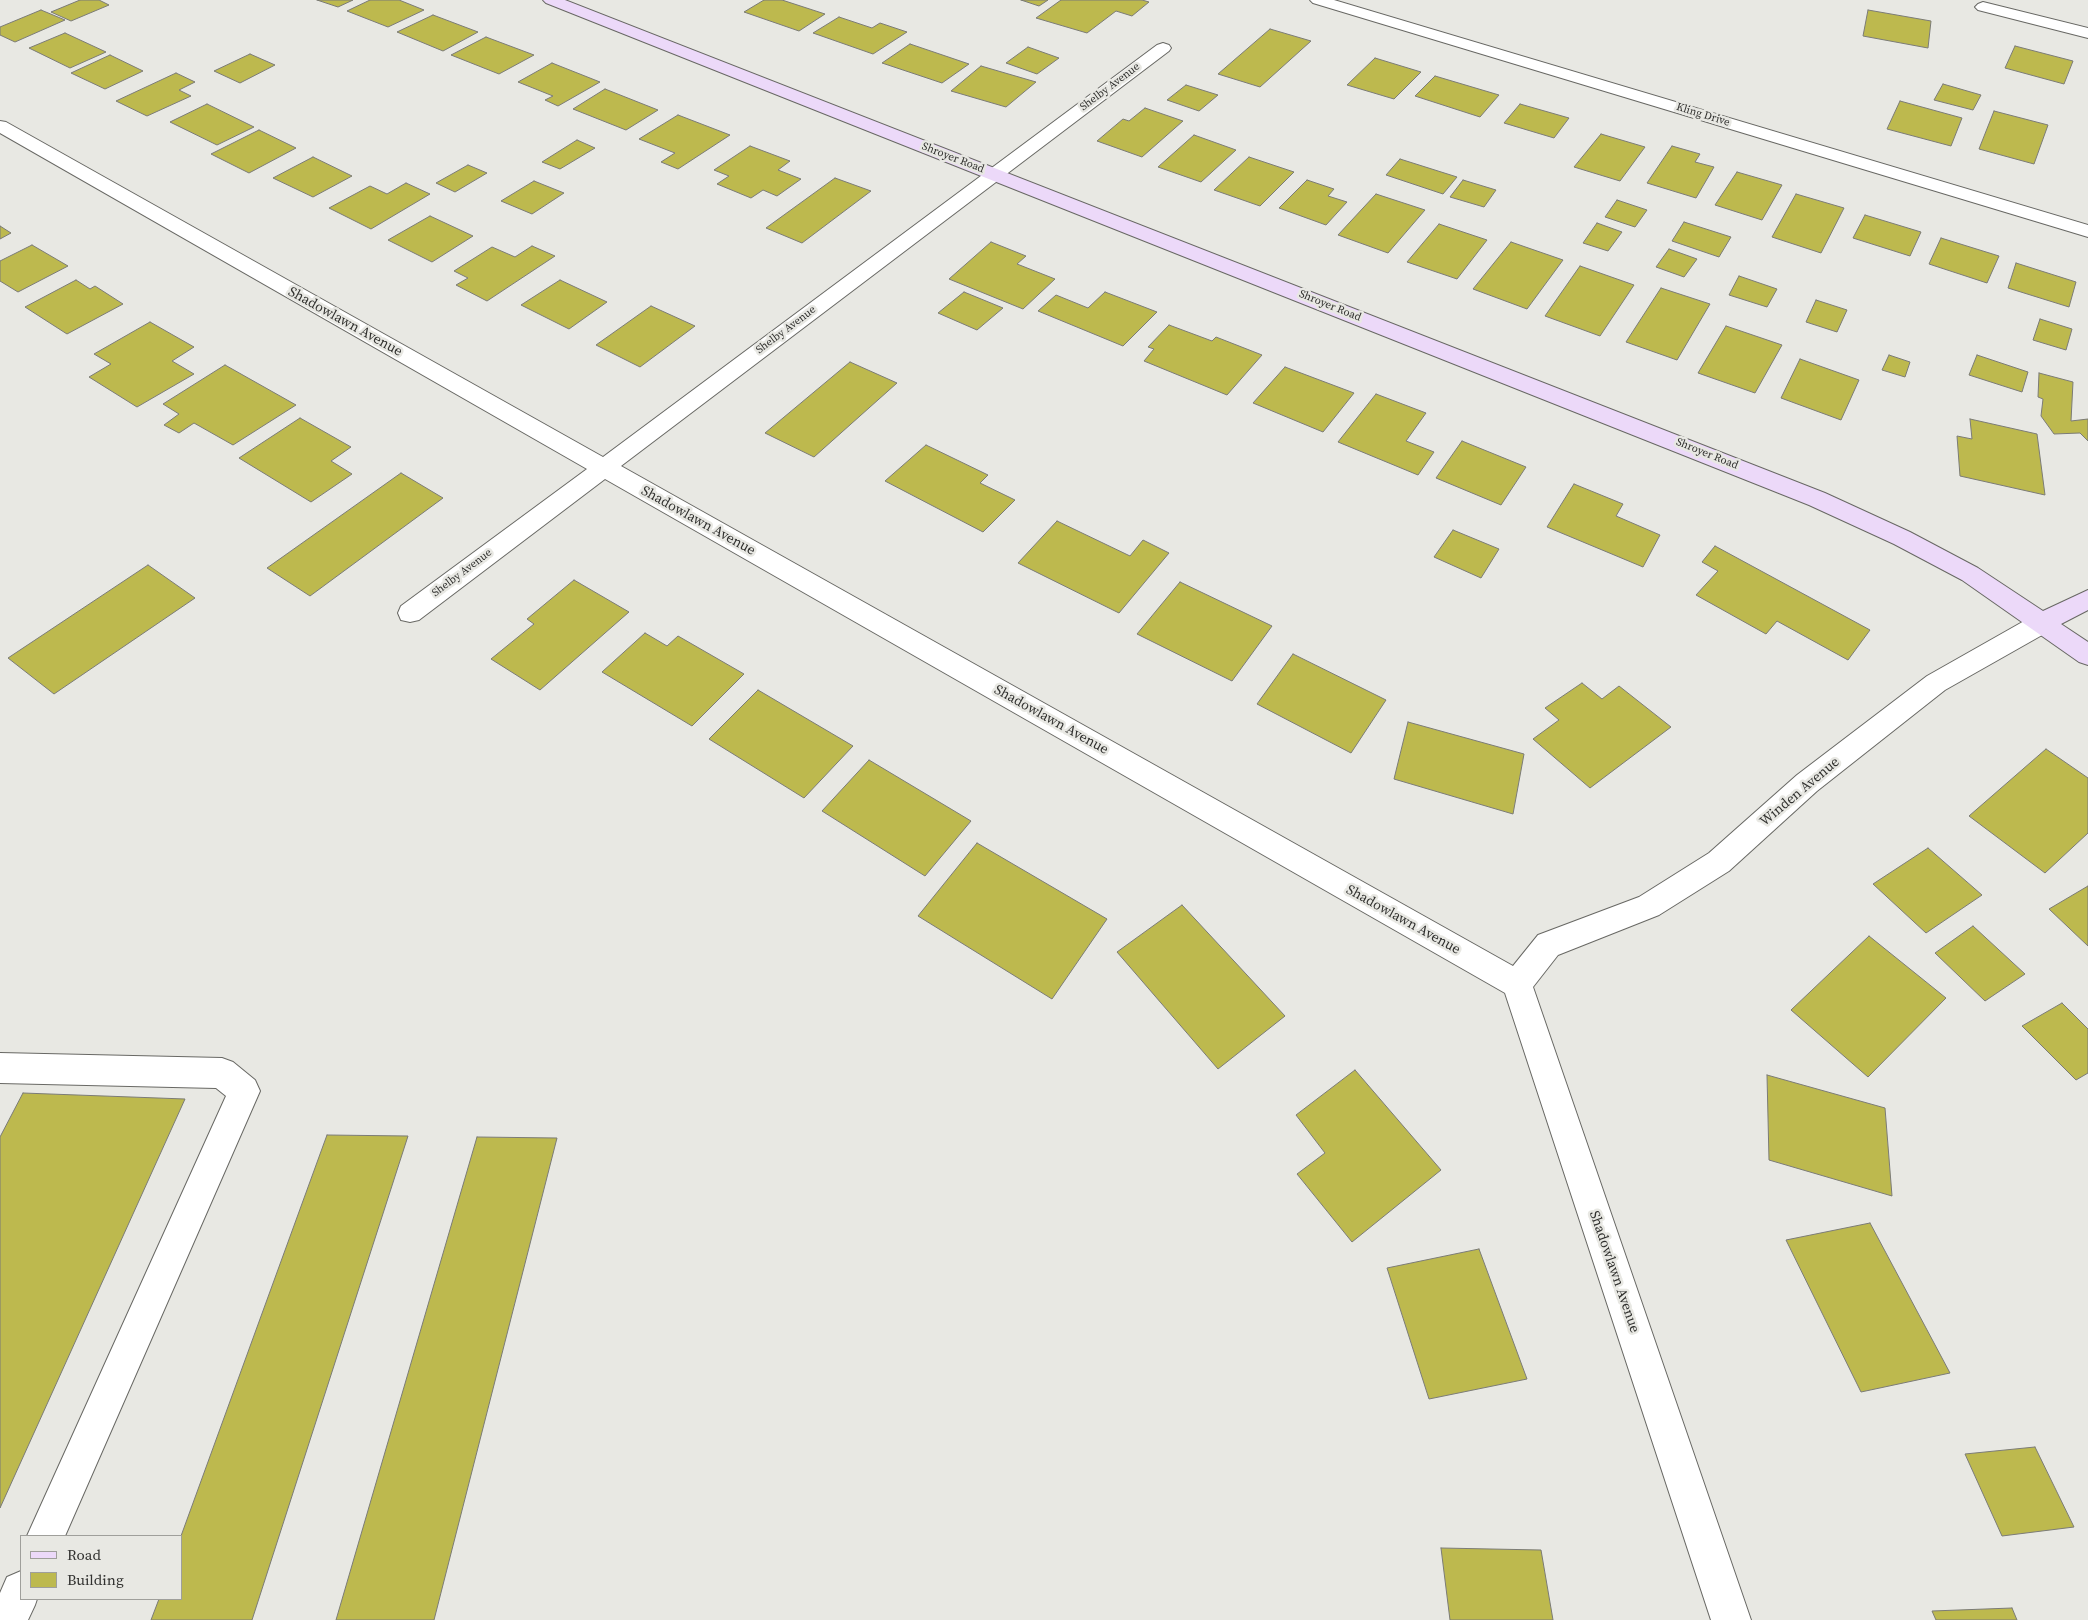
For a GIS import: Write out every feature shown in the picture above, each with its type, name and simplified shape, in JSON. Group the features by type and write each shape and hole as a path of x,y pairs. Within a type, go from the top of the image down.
{"main road":[{"name":"Shroyer Road","path":"551,0 1817,498 1902,538 1970,574 2088,654"},
{"name":"Winden Avenue","path":"2042,623 2088,599"}],"street":[{"name":"Kling Drive","path":"1318,0 2088,231"},
{"path":"1983,7 2088,33"},
{"name":"Shelby Avenue","path":"410,613 1163,48"},
{"name":"Shadowlawn Avenue","path":"0,126 1517,984 1731,1620"},
{"name":"Winden Avenue","path":"1517,984 1548,945 1649,906 1719,862 1807,783 1936,683 2042,623"},
{"path":"0,1068 222,1073 244,1091 46,1535"},
{"path":"8,1620 20,1593"}],"building":[{"path":"80,0 99,0 109,5 71,21 51,12"},
{"path":"317,0 353,0 338,7"},
{"path":"370,0 399,0 424,10 388,27 347,11"},
{"path":"764,0 782,0 825,14 799,31 744,12"},
{"path":"1021,0 1048,0 1039,6"},
{"path":"1061,0 1142,0 1149,2 1132,16 1116,11 1087,33 1036,18"},
{"path":"41,10 65,20 15,42 0,35 0,27"},
{"path":"1868,10 1931,21 1928,48 1863,36"},
{"path":"433,15 478,32 443,51 397,32"},
{"path":"839,17 872,28 880,23 907,32 873,54 813,33"},
{"path":"1270,29 1311,41 1260,87 1218,74"},
{"path":"65,33 106,52 70,68 29,48"},
{"path":"486,37 534,55 499,74 451,55"},
{"path":"910,44 969,64 942,83 882,63"},
{"path":"2015,46 2073,61 2064,84 2005,68"},
{"path":"1028,47 1059,58 1037,74 1006,63"},
{"path":"250,54 275,65 240,83 214,71"},
{"path":"110,55 143,71 105,89 71,73"},
{"path":"1375,58 1421,72 1394,99 1347,85"},
{"path":"552,63 600,82 558,106 545,100 553,96 518,82"},
{"path":"981,66 1036,82 1006,107 951,91"},
{"path":"176,73 195,82 179,90 191,96 147,116 116,101"},
{"path":"1435,76 1499,95 1480,117 1415,96"},
{"path":"1943,84 1981,95 1973,110 1934,100"},
{"path":"1186,85 1218,95 1199,111 1167,100"},
{"path":"605,89 658,110 626,130 573,109"},
{"path":"1900,101 1962,118 1951,146 1887,129"},
{"path":"207,104 254,127 217,145 170,122"},
{"path":"1520,104 1569,118 1554,138 1504,123"},
{"path":"1145,108 1183,121 1142,157 1097,141 1123,119 1129,121"},
{"path":"1994,111 2048,125 2034,164 1979,149"},
{"path":"678,115 730,135 678,169 661,162 675,153 639,139"},
{"path":"259,130 296,148 249,173 211,154"},
{"path":"1601,134 1645,147 1620,181 1574,167"},
{"path":"1194,135 1236,150 1201,182 1158,167"},
{"path":"577,140 595,148 560,169 542,162"},
{"path":"750,146 790,161 778,170 801,179 777,196 763,190 751,198 717,184 729,176 714,170"},
{"path":"1672,146 1700,154 1695,162 1714,167 1696,198 1647,183"},
{"path":"313,157 352,176 313,197 273,178"},
{"path":"1249,157 1294,172 1260,206 1214,190"},
{"path":"1400,159 1457,177 1443,194 1386,175"},
{"path":"468,165 487,173 455,192 436,183"},
{"path":"1737,172 1782,185 1762,220 1715,205"},
{"path":"835,178 871,191 802,243 766,228"},
{"path":"1307,180 1334,189 1328,196 1347,202 1326,225 1279,208"},
{"path":"1463,180 1496,190 1484,207 1450,197"},
{"path":"534,181 564,193 532,214 501,201"},
{"path":"406,183 430,194 371,229 329,208 370,186 387,194"},
{"path":"1376,194 1425,210 1388,253 1338,235"},
{"path":"1796,194 1844,208 1821,253 1772,237"},
{"path":"1617,200 1647,210 1635,227 1605,217"},
{"path":"1865,215 1921,232 1910,256 1853,238"},
{"path":"430,216 473,236 432,262 388,240"},
{"path":"1684,222 1731,237 1719,257 1672,241"},
{"path":"1597,223 1622,232 1608,251 1583,243"},
{"path":"1439,224 1487,240 1457,279 1407,262"},
{"path":"0,226 11,233 0,239"},
{"path":"1941,238 1999,256 1987,283 1929,264"},
{"path":"991,242 1026,256 1017,264 1055,279 1023,309 949,279"},
{"path":"1511,242 1563,260 1527,309 1473,289"},
{"path":"32,245 68,266 18,292 0,281 0,261"},
{"path":"532,246 555,256 487,301 456,285 468,278 454,271 492,247 515,257"},
{"path":"1669,249 1697,259 1684,277 1656,267"},
{"path":"2016,263 2076,282 2069,307 2008,288"},
{"path":"1580,266 1634,285 1600,336 1545,316"},
{"path":"1739,276 1777,289 1767,307 1729,295"},
{"path":"76,280 90,289 95,286 123,304 67,334 25,307"},
{"path":"560,280 607,302 569,329 521,305"},
{"path":"1661,288 1710,304 1677,360 1626,342"},
{"path":"964,292 1003,308 977,330 938,313"},
{"path":"1105,292 1157,312 1123,346 1038,311 1056,295 1088,308"},
{"path":"1816,300 1847,310 1837,332 1806,322"},
{"path":"651,306 695,326 640,367 596,345"},
{"path":"2040,319 2072,329 2066,350 2033,340"},
{"path":"150,322 194,347 172,361 194,374 137,407 89,377 111,364 94,354"},
{"path":"1169,325 1212,341 1216,337 1262,355 1227,395 1144,361 1154,349 1148,347"},
{"path":"1726,326 1782,345 1755,393 1698,373"},
{"path":"1889,355 1910,362 1905,377 1882,370"},
{"path":"1977,355 2028,372 2022,392 1969,375"},
{"path":"1800,359 1859,380 1841,420 1781,398"},
{"path":"850,362 897,383 814,457 765,433"},
{"path":"225,365 296,405 233,445 194,423 179,433 164,425 179,414 163,404"},
{"path":"1285,367 1354,393 1323,432 1253,403"},
{"path":"2039,373 2073,382 2071,421 2088,419 2088,441 2080,433 2054,434 2041,416 2043,399 2038,397"},
{"path":"1376,394 1426,413 1406,441 1434,452 1418,475 1338,442"},
{"path":"300,418 351,447 331,461 352,474 311,502 239,458"},
{"path":"1970,419 2037,434 2045,495 1960,476 1957,436 1972,439"},
{"path":"1462,441 1526,467 1501,505 1436,478"},
{"path":"926,445 988,475 980,483 1015,500 983,532 885,481"},
{"path":"401,473 443,498 310,596 267,568"},
{"path":"1574,484 1623,504 1616,516 1660,535 1643,567 1547,527"},
{"path":"1057,521 1130,556 1143,540 1169,553 1119,613 1018,563"},
{"path":"1453,530 1499,549 1481,578 1434,557"},
{"path":"1715,546 1870,630 1848,660 1777,621 1766,634 1696,595 1718,571 1702,562"},
{"path":"148,565 195,598 54,694 8,658"},
{"path":"574,580 629,612 540,690 491,659 534,624 527,619"},
{"path":"1180,582 1272,626 1232,681 1137,634"},
{"path":"645,633 667,646 678,636 744,674 692,726 602,672"},
{"path":"1293,654 1386,700 1351,753 1257,704"},
{"path":"1582,683 1602,699 1619,686 1671,727 1590,788 1533,739 1559,720 1545,708"},
{"path":"758,690 853,746 804,798 709,739"},
{"path":"1408,722 1524,754 1513,814 1394,779"},
{"path":"2046,749 2088,778 2088,833 2045,873 1969,816"},
{"path":"869,760 971,821 925,876 822,811"},
{"path":"977,843 1107,919 1052,999 918,916"},
{"path":"1928,848 1982,895 1926,933 1873,884"},
{"path":"2088,886 2088,946 2049,909"},
{"path":"1182,905 1285,1016 1218,1069 1117,952"},
{"path":"1973,926 2025,974 1985,1001 1935,953"},
{"path":"1869,936 1946,998 1868,1077 1791,1010"},
{"path":"2062,1003 2088,1029 2088,1073 2076,1080 2022,1026"},
{"path":"1355,1070 1441,1170 1352,1242 1297,1174 1325,1153 1296,1115"},
{"path":"1767,1075 1885,1108 1892,1196 1769,1160"},
{"path":"23,1093 185,1099 0,1508 0,1137"},
{"path":"327,1135 408,1136 252,1620 151,1620 159,1600 182,1600 181,1535"},
{"path":"477,1137 557,1138 434,1620 336,1620"},
{"path":"1870,1223 1950,1373 1861,1392 1786,1240"},
{"path":"1479,1249 1527,1379 1429,1399 1387,1268"},
{"path":"2035,1447 2074,1527 2002,1536 1965,1454"},
{"path":"1441,1548 1541,1550 1553,1620 1450,1620"},
{"path":"2012,1608 2017,1620 1936,1620 1932,1611"}]}
